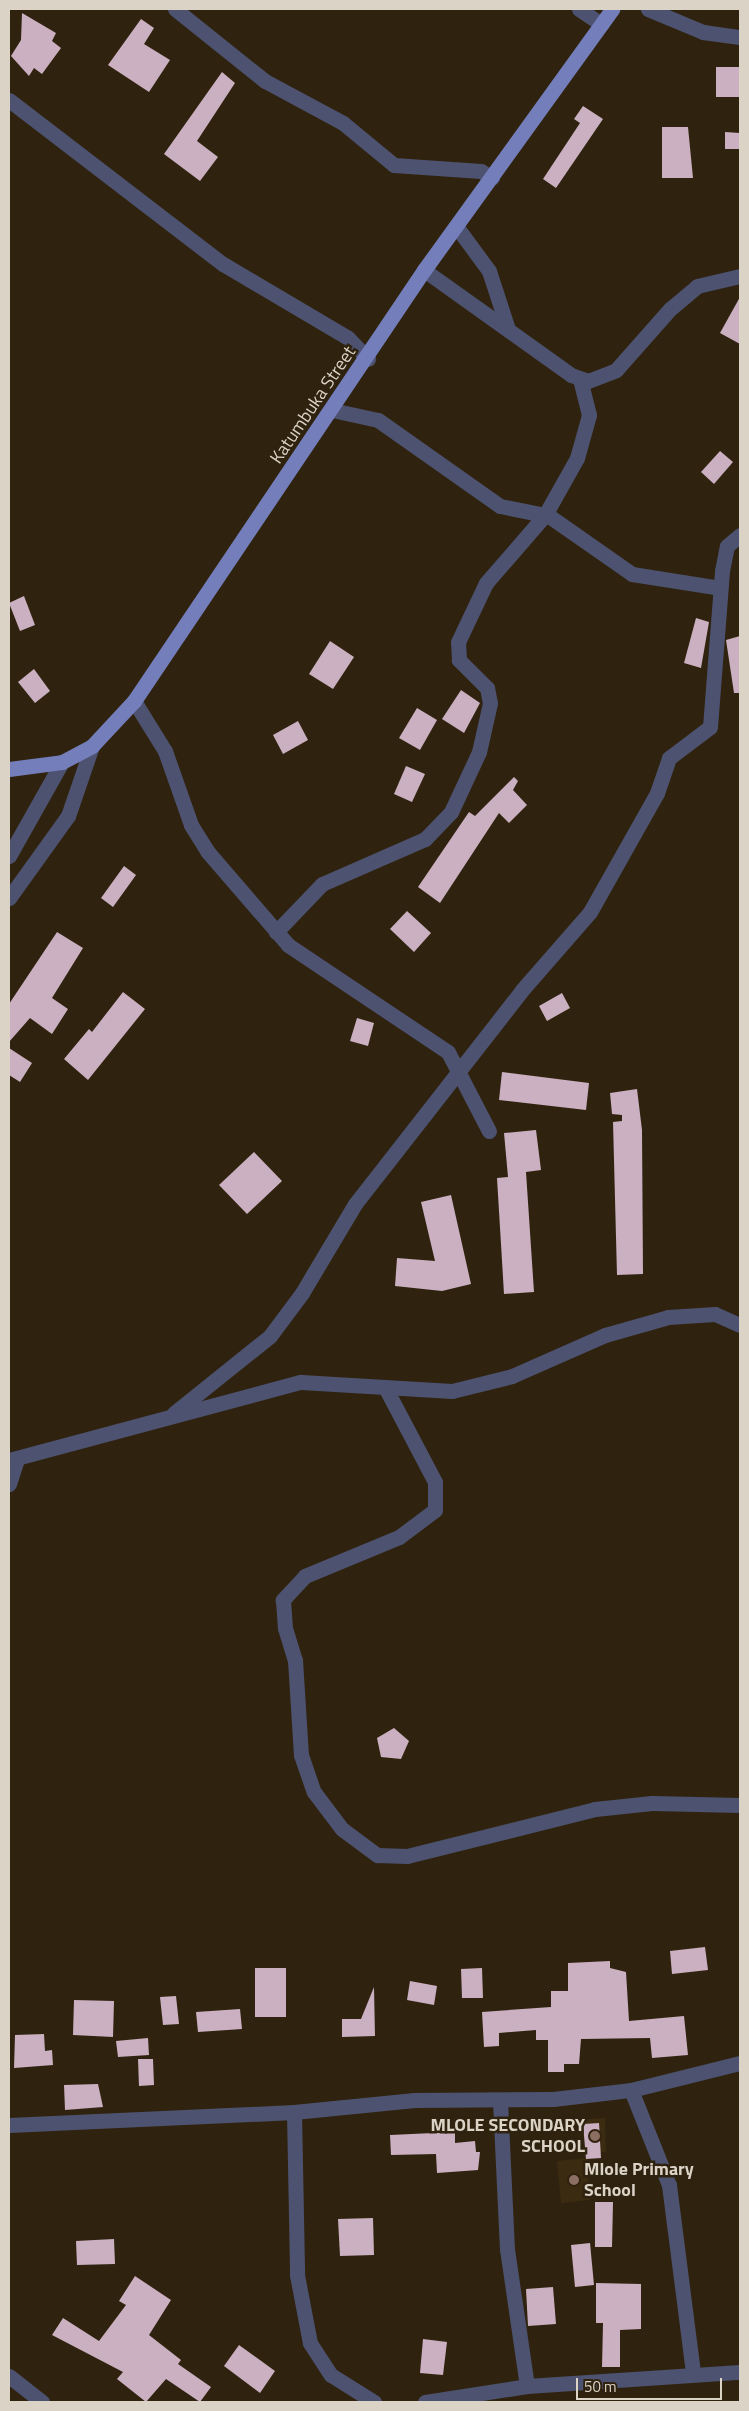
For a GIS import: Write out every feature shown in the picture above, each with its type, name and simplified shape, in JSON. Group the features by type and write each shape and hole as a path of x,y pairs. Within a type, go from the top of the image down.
{"main road":[{"name":"Katumbuka Street","path":"9,769 62,762 92,746 134,701 368,359 424,270 612,9"}],"street":[{"path":"175,9 265,81 343,123 394,165 474,170 492,178"},
{"path":"580,9 601,24"},
{"path":"648,9 703,32 740,38"},
{"path":"9,100 224,264 348,338 368,359"},
{"path":"456,226 489,271 507,326"},
{"path":"276,932 322,884 425,840 451,812 479,752 490,703 487,688 459,660 458,642 486,582 545,514 586,434 589,410 580,380 507,326 424,270"},
{"path":"580,380 603,378 616,370 673,305 697,286 740,276"},
{"path":"332,410 363,415 391,427 500,506 545,514 632,574 720,588"},
{"path":"174,1413 270,1336 302,1294 355,1204 522,990 590,912 657,793 667,761 712,725 720,588 727,546 740,535"},
{"path":"134,701 165,751 198,840 276,932 301,956 432,1038 460,1070 489,1131"},
{"path":"9,898 68,816 92,746"},
{"path":"9,856 62,762"},
{"path":"9,1484 13,1459 174,1413 301,1382 385,1387 419,1392 478,1386 605,1335 668,1317 716,1314 740,1326"},
{"path":"385,1387 435,1482 435,1510 399,1537 305,1576 283,1600 285,1628 295,1660 301,1755 314,1792 342,1829 377,1855 407,1856 595,1809 652,1803 740,1805"},
{"path":"9,2125 294,2112 414,2100 500,2101 632,2090 740,2063"},
{"path":"632,2090 669,2185 692,2373"},
{"path":"500,2101 507,2249 527,2386"},
{"path":"294,2112 298,2275 310,2343 331,2375 374,2402"},
{"path":"425,2402 527,2386 692,2373 740,2372"},
{"path":"9,2376 42,2402"}],"shaded area":[{"name":"MLOLE SECONDARY SCHOOL","path":"605,2118 606,2152 586,2153 584,2119"},
{"name":"Mlole Primary School","path":"587,2158 590,2200 561,2203 557,2161"}],"building":[{"path":"22,13 56,33 52,41 61,48 42,74 34,68 29,76 11,56 21,40"},
{"path":"141,19 154,28 144,44 170,60 149,92 108,65"},
{"path":"716,67 740,67 739,97 716,97"},
{"path":"222,72 235,83 197,141 218,157 200,181 164,154"},
{"path":"583,106 603,119 556,188 543,179 580,123 574,119"},
{"path":"662,127 688,127 693,178 662,178"},
{"path":"725,132 740,133 740,149 725,149"},
{"path":"740,297 740,344 720,333"},
{"path":"720,451 733,462 714,484 701,472"},
{"path":"24,596 35,625 20,631 9,603"},
{"path":"696,618 709,622 701,668 684,663"},
{"path":"740,636 740,693 734,693 726,640"},
{"path":"330,641 354,657 333,689 309,674"},
{"path":"34,669 50,691 35,703 18,682"},
{"path":"461,690 480,703 464,733 442,719"},
{"path":"417,708 437,720 420,750 399,738"},
{"path":"298,721 308,740 283,754 273,735"},
{"path":"406,766 425,774 412,802 394,794"},
{"path":"514,777 518,781 513,790 527,805 509,823 499,813 440,903 418,887 469,812 475,816"},
{"path":"124,866 136,875 113,907 101,898"},
{"path":"407,911 431,933 414,952 390,929"},
{"path":"57,932 83,948 52,998 68,1009 52,1034 30,1018 9,1042 9,1004"},
{"path":"123,992 145,1009 88,1080 64,1059 89,1029 92,1032"},
{"path":"562,993 570,1008 547,1021 539,1006"},
{"path":"357,1018 374,1023 368,1046 350,1041"},
{"path":"9,1048 32,1063 20,1082 9,1075"},
{"path":"502,1072 589,1083 586,1110 499,1100"},
{"path":"637,1089 642,1130 643,1274 617,1275 613,1122 622,1121 622,1115 612,1114 610,1093"},
{"path":"536,1130 541,1170 526,1172 534,1292 504,1294 497,1178 508,1177 504,1133"},
{"path":"254,1152 282,1181 247,1214 219,1185"},
{"path":"451,1195 471,1284 442,1291 395,1286 397,1258 435,1261 421,1202"},
{"path":"394,1728 409,1741 401,1759 381,1757 377,1738"},
{"path":"705,1947 708,1970 672,1974 670,1951"},
{"path":"610,1961 610,1968 626,1972 629,2021 684,2016 688,2055 652,2058 650,2038 581,2039 579,2064 564,2064 564,2072 548,2072 548,2040 536,2040 536,2030 499,2033 499,2046 484,2047 482,2012 551,2007 551,1991 568,1991 568,1963"},
{"path":"255,1968 286,1968 286,2017 255,2017"},
{"path":"482,1968 483,1998 462,1998 461,1969"},
{"path":"410,1981 437,1986 434,2005 407,2000"},
{"path":"374,1987 375,2036 342,2037 342,2019 361,2019"},
{"path":"176,1996 179,2024 163,2025 160,1997"},
{"path":"74,2000 114,2001 113,2037 73,2035"},
{"path":"240,2009 242,2029 198,2032 196,2012"},
{"path":"44,2034 45,2051 52,2050 53,2065 14,2068 15,2035"},
{"path":"148,2038 149,2055 118,2057 116,2041"},
{"path":"138,2059 153,2059 154,2085 139,2086"},
{"path":"98,2084 103,2107 65,2110 64,2085"},
{"name":"MLOLE SECONDARY SCHOOL","path":"599,2123 601,2158 586,2159 583,2124"},
{"path":"455,2132 455,2143 475,2141 476,2152 480,2152 478,2170 437,2173 436,2154 391,2155 390,2135"},
{"path":"595,2202 613,2202 612,2247 595,2247"},
{"path":"373,2218 374,2255 340,2256 338,2219"},
{"path":"114,2239 115,2264 77,2265 76,2241"},
{"path":"590,2243 594,2285 575,2287 571,2245"},
{"path":"135,2276 171,2300 149,2335 181,2360 178,2364 211,2387 200,2402 166,2379 146,2402 117,2379 123,2372 52,2335 63,2318 99,2341 126,2305 119,2301"},
{"path":"596,2283 641,2284 641,2329 620,2330 620,2367 602,2367 603,2323 596,2323"},
{"path":"553,2287 556,2324 528,2326 526,2289"},
{"path":"423,2339 447,2342 443,2375 420,2373"},
{"path":"239,2345 275,2371 260,2393 224,2366"}],"place":[{"name":"MLOLE SECONDARY SCHOOL","path":"595,2136"},
{"name":"Mlole Primary School","path":"574,2180"}]}
